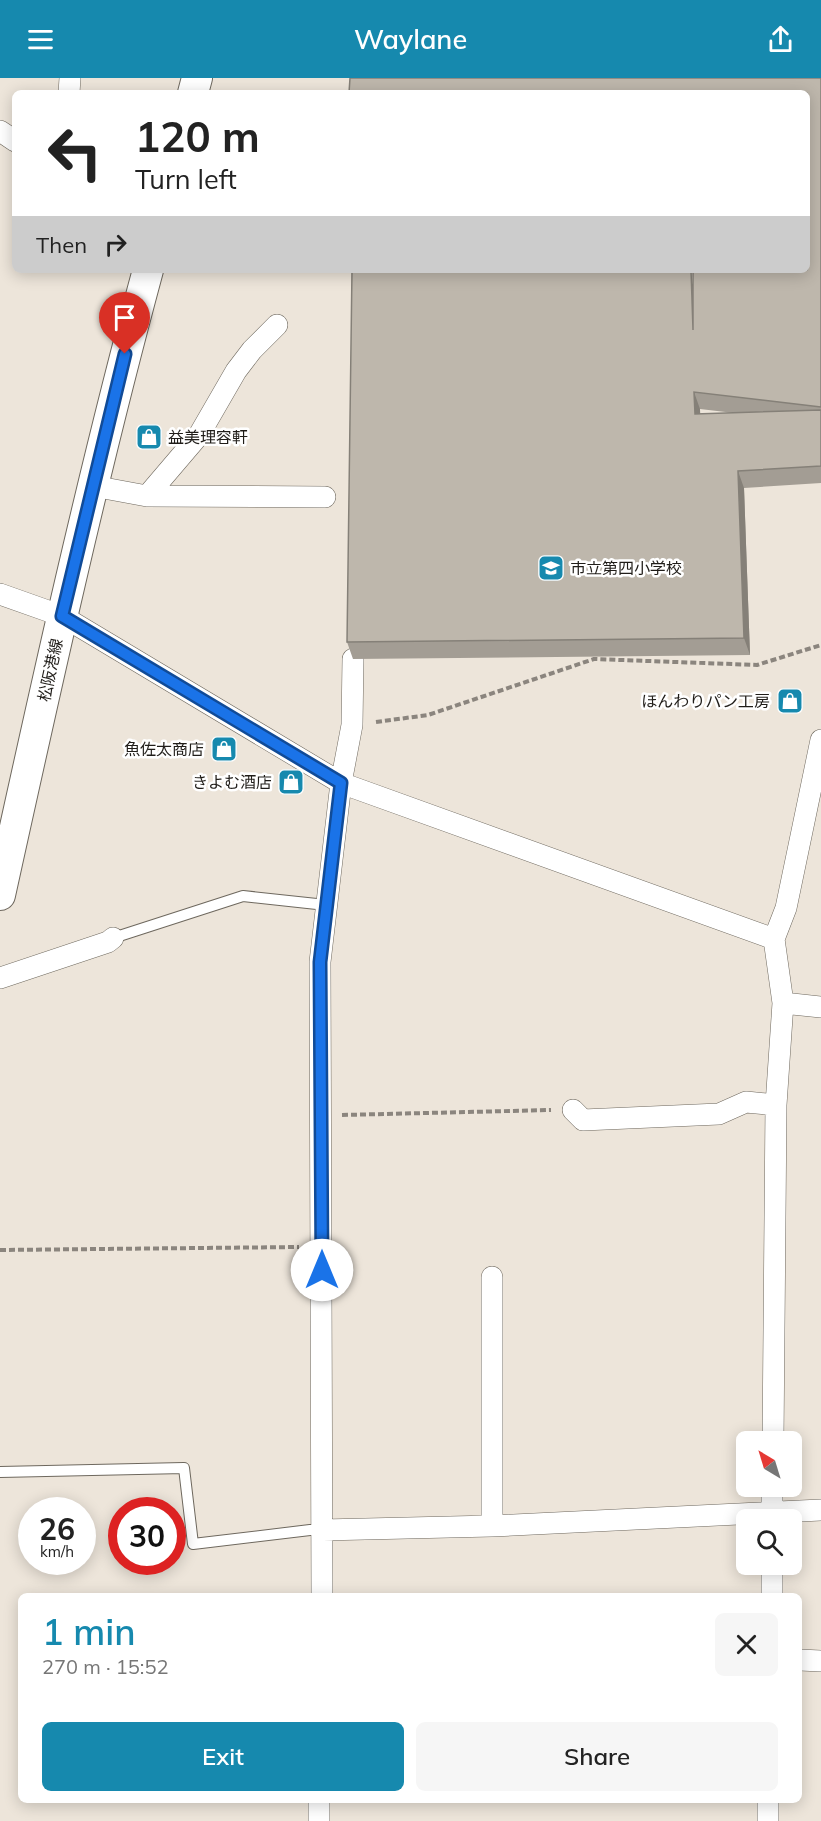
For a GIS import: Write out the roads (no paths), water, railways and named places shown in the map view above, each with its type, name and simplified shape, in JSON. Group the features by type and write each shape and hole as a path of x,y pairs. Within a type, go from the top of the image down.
{"main road":[{"name":"松阪港線","path":"0,895 62,616 119,376 147,273"}],"street":[{"path":"147,496 199,435 236,371 252,350 277,325"},
{"path":"93,486 147,496 325,497"},
{"path":"0,594 62,616 341,783 774,939"},
{"path":"322,1593 320,962 341,783 352,725 354,659"},
{"path":"773,1431 776,1105 783,1003 774,939 786,908 821,740"},
{"path":"0,978 108,942 113,938"},
{"path":"783,1003 821,1007"},
{"path":"573,1110 583,1120 719,1114 746,1102 776,1105"},
{"path":"492,1277 492,1526"},
{"path":"802,1512 821,1510"},
{"path":"323,1530 736,1517"},
{"path":"772,1575 772,1593"},
{"path":"802,1660 821,1661"},
{"path":"319,1803 319,1821"},
{"path":"768,1803 768,1821"}],"lane":[{"path":"113,938 243,896 326,905"},
{"path":"0,1472 184,1468 193,1544 323,1530"}],"place":[{"name":"益美理容軒","path":"149,437"},
{"name":"市立第四小学校","path":"551,568"},
{"name":"ほんわりパン工房","path":"790,701"},
{"name":"魚佐太商店","path":"224,749"},
{"name":"きよむ酒店","path":"291,782"}]}
